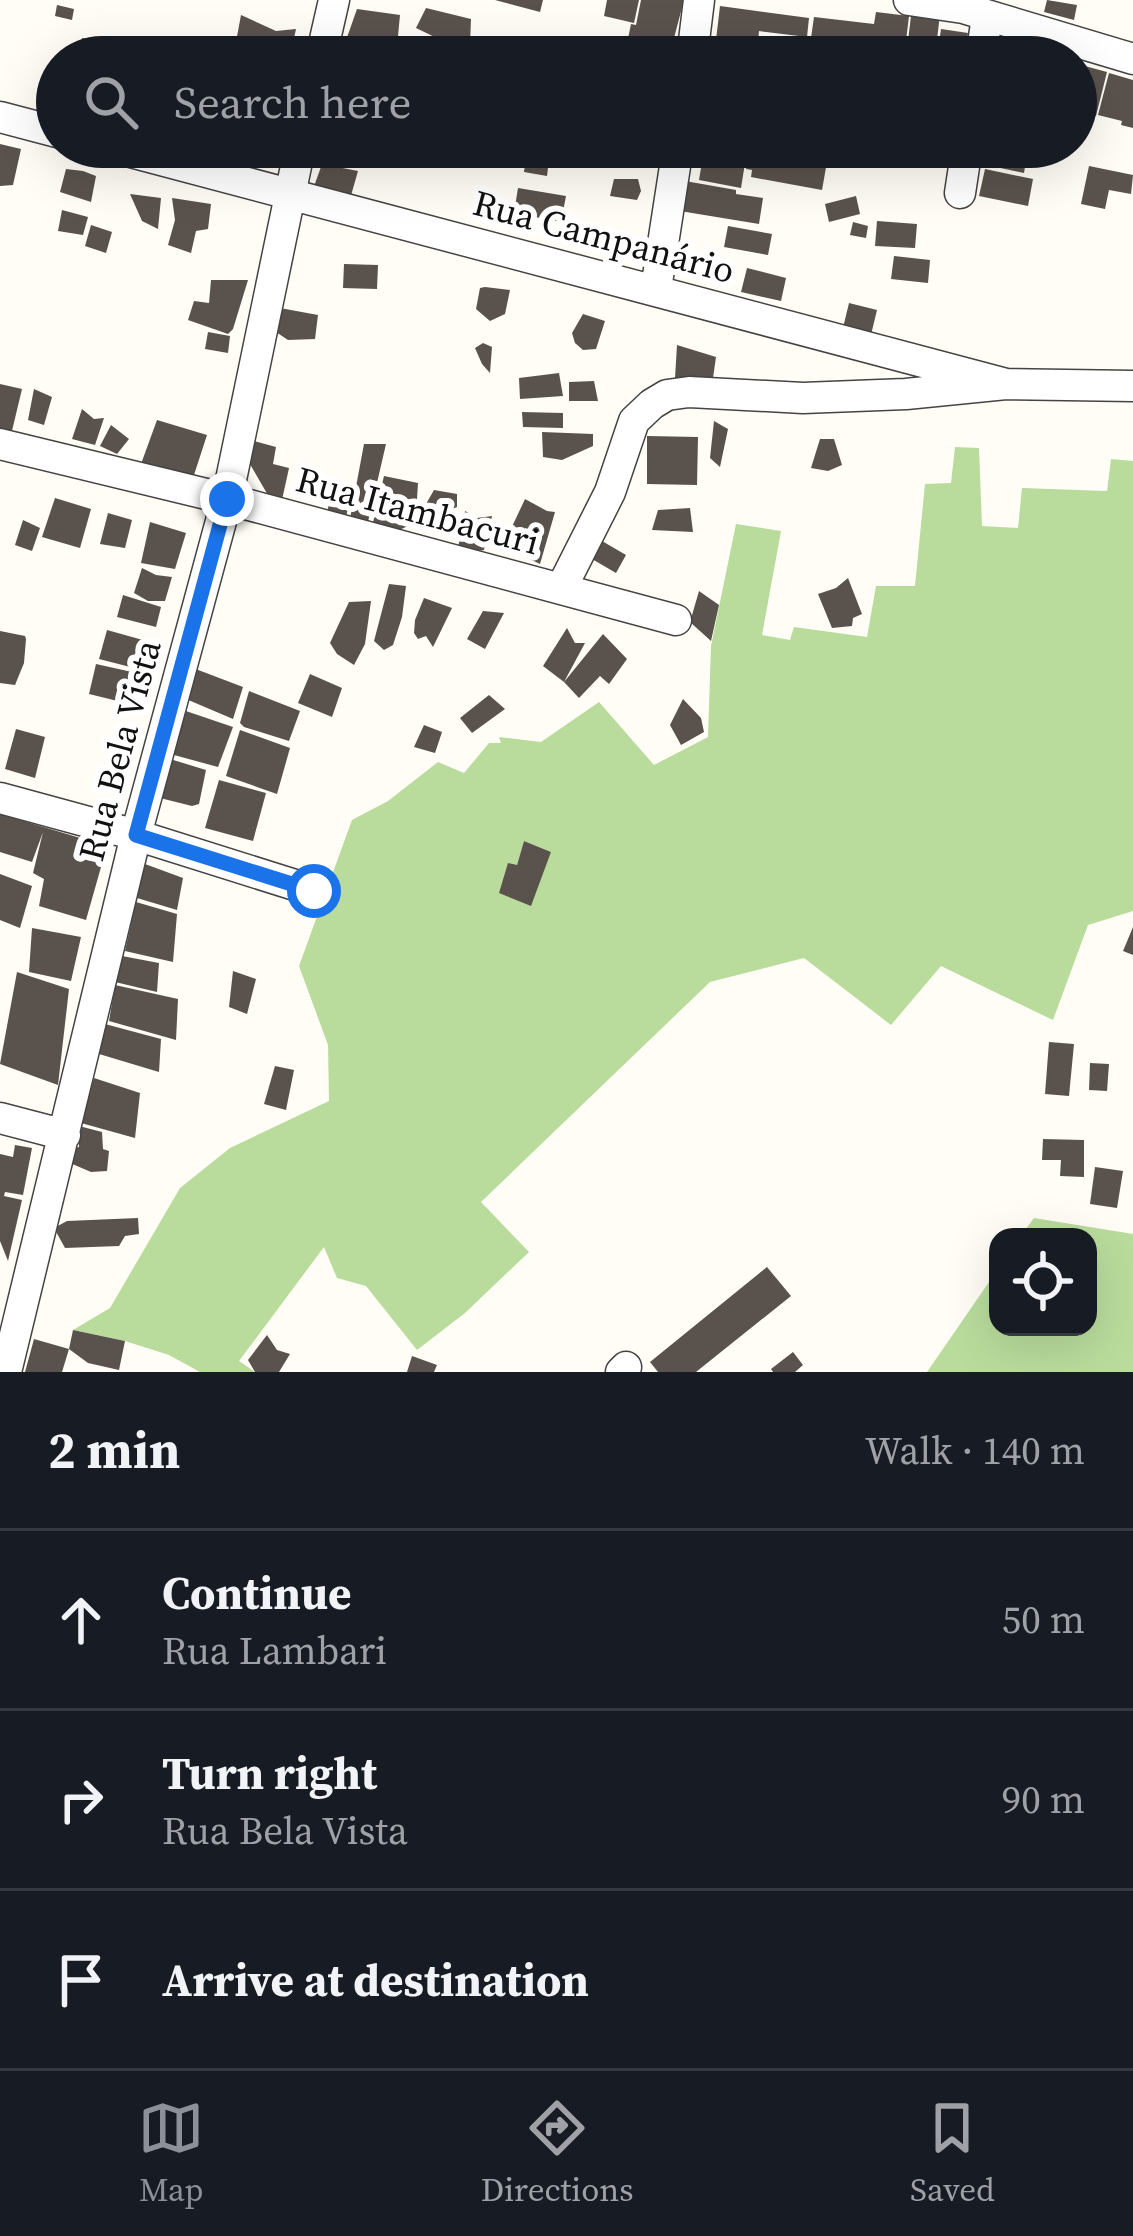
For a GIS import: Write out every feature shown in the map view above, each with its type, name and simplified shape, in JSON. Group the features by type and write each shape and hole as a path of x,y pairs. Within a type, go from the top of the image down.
{"street":[{"path":"325,36 334,0"},
{"path":"695,36 699,0"},
{"path":"909,0 972,8 1060,36"},
{"path":"1097,48 1133,59"},
{"path":"0,117 36,126"},
{"name":"Rua Campanário","path":"191,168 1006,383"},
{"name":"Rua Bela Vista","path":"6,1372 136,835 227,499 295,168"},
{"path":"656,289 675,168"},
{"path":"960,194 964,168"},
{"name":"Rua Campanário","path":"561,590 610,493 634,421 668,395 803,398 906,394 1006,383 1133,386"},
{"name":"Rua Itambacuri","path":"0,444 227,499 676,620"},
{"path":"0,799 136,835 314,891"},
{"path":"0,1118 65,1135"}],"green space":[{"path":"955,447 979,448 982,526 1018,528 1022,488 1107,491 1111,459 1133,461 1133,911 1088,925 1053,1020 941,966 891,1025 804,958 710,982 481,1202 529,1252 465,1313 417,1350 366,1286 337,1278 324,1247 239,1361 255,1372 200,1372 169,1355 73,1330 110,1308 180,1188 230,1148 329,1101 328,1045 299,966 352,820 388,801 438,762 464,773 489,743 501,743 499,737 541,742 599,702 654,765 708,737 711,646 736,524 781,531 762,635 790,640 794,627 867,637 876,586 915,586 925,484 951,483","holes":["524,841 551,852 500,893 517,865"]},
{"path":"1034,1218 1096,1228 1027,1228"},
{"path":"1097,1228 1133,1234 1133,1372 927,1372 989,1282 989,1336 1097,1336"}],"building":[{"path":"495,0 543,0 540,12"},
{"path":"607,0 639,0 634,23 604,16"},
{"path":"641,0 684,0 675,36 629,36 631,24 636,25"},
{"path":"1047,0 1077,5 1074,20 1044,12"},
{"path":"57,5 74,9 72,20 55,16"},
{"path":"720,6 809,18 807,36 759,31 759,36 716,36"},
{"path":"426,8 471,19 470,36 433,36 416,28"},
{"path":"357,9 400,15 398,36 348,36"},
{"path":"924,11 940,14 937,36 909,36 911,16 923,18"},
{"path":"876,12 909,16 907,36 811,36 814,17 874,24"},
{"path":"241,15 276,31 296,29 294,36 237,36"},
{"path":"941,29 968,33 968,36 940,36"},
{"path":"1097,69 1107,72 1097,112"},
{"path":"1109,73 1133,80 1133,128 1098,115"},
{"path":"0,144 21,149 13,185 0,186"},
{"path":"321,168 358,171 350,199 312,192"},
{"path":"525,168 548,168 547,176 524,172"},
{"path":"701,168 744,168 741,188 699,180"},
{"path":"826,168 822,190 751,177 752,170 746,169"},
{"path":"1089,168 1133,175 1131,194 1109,190 1105,209 1081,204"},
{"path":"66,169 96,176 91,202 60,192"},
{"path":"985,169 1033,179 1028,206 979,196"},
{"path":"614,179 638,179 637,200 610,196"},
{"path":"685,181 763,198 759,224 680,211"},
{"path":"518,188 566,196 561,222 514,213"},
{"path":"130,194 161,198 158,229 142,221"},
{"path":"856,196 860,214 829,222 825,204"},
{"path":"172,198 211,204 208,229 196,231 191,253 168,245 175,220"},
{"path":"62,210 88,217 83,235 58,231"},
{"path":"877,221 917,224 915,248 875,246"},
{"path":"853,222 868,226 866,238 850,235"},
{"path":"91,225 112,232 106,253 85,246"},
{"path":"728,226 772,234 768,255 724,247"},
{"path":"894,256 930,260 928,283 891,279"},
{"path":"344,264 378,265 377,289 343,288"},
{"path":"747,268 786,278 781,301 741,292"},
{"path":"211,280 248,280 228,334 188,320 194,301 209,303"},
{"path":"480,288 510,290 505,314 490,321 476,309"},
{"path":"849,303 877,310 870,339 842,332"},
{"path":"280,308 318,315 315,339 288,340 273,330"},
{"path":"583,314 605,321 596,349 583,350 575,343 572,333"},
{"path":"208,332 230,336 228,353 205,349"},
{"path":"483,343 492,347 490,373 475,348"},
{"path":"677,345 716,357 712,385 675,378"},
{"path":"559,373 563,396 520,399 519,378"},
{"path":"594,381 598,401 569,401 569,382"},
{"path":"0,384 22,389 11,435 0,432"},
{"path":"34,389 52,397 44,425 28,420"},
{"path":"82,409 94,419 104,418 95,445 72,439"},
{"path":"522,412 563,413 563,428 523,427"},
{"path":"157,420 207,435 193,478 141,464"},
{"path":"714,421 728,429 720,467 710,458"},
{"path":"111,425 129,439 117,454 100,446"},
{"path":"542,432 593,434 593,446 562,460 543,457"},
{"path":"647,436 698,437 697,485 647,484"},
{"path":"247,439 276,447 273,464 289,468 282,500 269,497 247,459"},
{"path":"820,439 834,439 842,465 828,471 811,468"},
{"path":"364,444 386,444 367,526 349,524"},
{"path":"384,476 418,483 408,526 390,534 372,527"},
{"path":"333,487 352,492 345,521 326,517"},
{"path":"434,490 457,494 457,507 414,525"},
{"path":"55,498 91,509 80,548 42,537"},
{"path":"525,499 555,512 540,564 503,546"},
{"path":"690,508 693,532 652,530 658,510"},
{"path":"465,511 477,518 492,516 484,550 469,553 458,548"},
{"path":"108,513 132,520 125,548 100,544"},
{"path":"23,520 40,528 32,551 15,545"},
{"path":"150,522 186,533 175,569 141,563"},
{"path":"602,541 626,555 616,573 592,559"},
{"path":"142,568 172,577 165,601 148,601 134,593"},
{"path":"848,578 862,614 853,618 852,626 832,628 818,594"},
{"path":"389,584 406,586 393,645 384,650 374,641"},
{"path":"699,591 719,605 711,641 690,622"},
{"path":"123,595 161,607 156,627 117,617"},
{"path":"424,598 452,608 433,647 426,636 418,639 414,633"},
{"path":"371,601 365,644 354,665 330,643 349,602"},
{"path":"483,611 504,613 485,649 467,639"},
{"path":"567,628 575,643 585,643 564,682 543,666"},
{"path":"107,630 150,642 138,669 99,659"},
{"path":"0,631 26,639 24,663 15,685 0,683"},
{"path":"603,634 627,659 609,684 600,676 579,698 564,682"},
{"path":"96,664 141,674 134,705 89,694"},
{"path":"193,668 243,687 233,719 186,699"},
{"path":"310,674 342,688 332,717 298,703"},
{"path":"249,691 300,711 289,741 240,723"},
{"path":"489,695 505,709 472,733 460,718"},
{"path":"683,699 701,718 704,732 681,745 670,725"},
{"path":"183,710 233,727 218,767 174,755"},
{"path":"424,725 442,732 435,753 414,747"},
{"path":"16,729 45,737 35,778 5,769"},
{"path":"240,730 290,748 277,794 226,776"},
{"path":"170,759 206,770 199,804 160,798"},
{"path":"219,780 266,793 253,841 205,828"},
{"path":"0,814 107,846 86,920 39,906 44,879 33,873 43,832 32,862 0,852"},
{"path":"524,841 551,852 531,906 499,893 508,863 517,865"},
{"path":"145,864 183,878 177,910 137,898"},
{"path":"0,874 32,886 20,928 0,920"},
{"path":"136,902 177,914 173,962 125,951"},
{"path":"1133,927 1133,955 1123,951"},
{"path":"32,928 81,937 71,981 29,972"},
{"path":"122,956 159,963 157,992 115,982"},
{"path":"233,971 256,979 247,1014 229,1007"},
{"path":"17,972 69,989 58,1085 0,1064"},
{"path":"115,985 178,999 176,1040 109,1021"},
{"path":"105,1024 161,1039 159,1072 99,1054"},
{"path":"1049,1042 1074,1044 1069,1096 1045,1094"},
{"path":"1090,1063 1109,1064 1107,1091 1089,1090"},
{"path":"275,1066 294,1070 286,1110 264,1104"},
{"path":"94,1078 140,1093 135,1138 81,1123"},
{"path":"79,1126 102,1132 103,1149 109,1151 107,1171 91,1172 70,1163 70,1149 79,1147"},
{"path":"1043,1139 1084,1140 1084,1177 1060,1176 1061,1160 1042,1160"},
{"path":"15,1145 32,1148 23,1195 5,1192 4,1196 22,1200 8,1261 0,1241 0,1154 13,1157"},
{"path":"1095,1167 1123,1171 1117,1208 1090,1204"},
{"path":"138,1218 139,1234 125,1236 119,1246 65,1248 54,1228 67,1221"},
{"path":"767,1267 791,1296 696,1372 658,1372 650,1362"},
{"path":"73,1330 125,1341 119,1370 88,1363 69,1349"},
{"path":"267,1335 277,1350 290,1354 279,1372 255,1372 248,1360"},
{"path":"34,1339 69,1349 62,1372 25,1372"},
{"path":"793,1352 803,1365 795,1372 773,1372 771,1369"},
{"path":"412,1356 437,1365 434,1372 407,1372"}],"route":[{"path":"227,499 136,835 314,891"}]}
